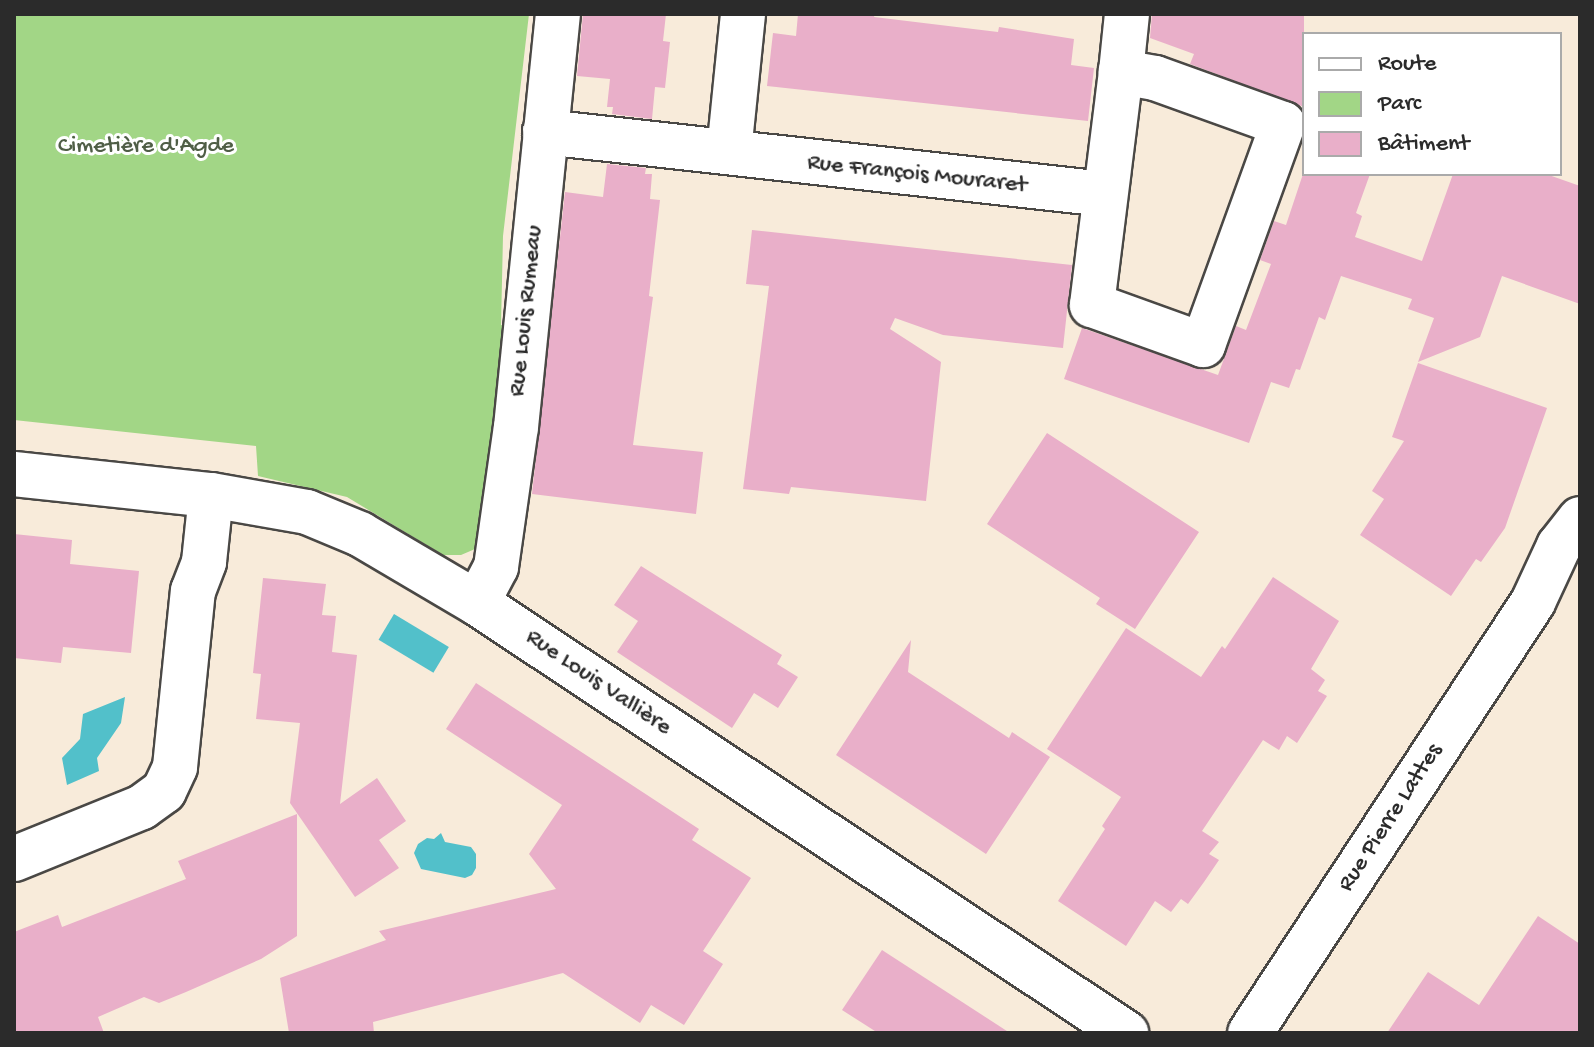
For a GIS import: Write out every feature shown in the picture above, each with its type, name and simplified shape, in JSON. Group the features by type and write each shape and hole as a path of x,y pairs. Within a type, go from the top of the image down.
{"street":[{"name":"Rue Louis Rumeau","path":"477,603 496,567 516,427 558,14"},
{"path":"729,152 743,14"},
{"path":"1121,72 1155,78 1283,124 1203,345 1092,305 1127,14"},
{"name":"Rue François Mouraret","path":"545,132 729,152 774,160 1105,194"},
{"name":"Rue Louis Vallière","path":"14,474 211,495 320,518 360,534 477,603 1126,1033"},
{"path":"14,859 142,807 164,791 175,767 193,591 204,562 211,495"},
{"name":"Rue Pierre Lattes","path":"1250,1033 1533,602 1559,546 1580,519"},
{"name":"Rue Pierre Lattes","path":"1533,602 1580,570"}],"green space":[{"name":"Cimetière d'Agde","path":"14,14 529,14 503,236 501,325 513,327 482,546 461,555 443,555 347,497 258,476 256,446 14,420"}],"water":[{"path":"394,614 449,647 433,673 379,640"},
{"path":"125,697 121,723 97,758 99,771 67,785 62,758 80,739 83,714"},
{"path":"441,833 445,842 471,847 476,854 476,868 472,875 465,878 421,869 414,853 418,844"}],"building":[{"path":"583,14 666,14 663,41 670,42 665,88 655,87 652,119 612,114 613,107 607,107 610,79 577,76"},
{"path":"798,14 875,14 874,17 998,32 999,27 1074,39 1071,65 1094,68 1088,121 767,86 773,33 796,36"},
{"path":"1152,14 1304,14 1302,106 1190,64 1194,54 1150,38"},
{"path":"607,164 646,168 645,174 652,174 650,199 660,200 649,296 653,297 633,445 703,452 696,514 532,494 565,192 603,197"},
{"path":"1302,176 1369,176 1356,213 1362,216 1355,237 1422,261 1452,176 1552,176 1580,186 1580,304 1502,276 1480,337 1418,362 1434,318 1408,309 1412,299 1341,276 1325,320 1319,317 1300,370 1296,369 1289,388 1271,382 1249,443 1064,379 1082,328 1218,375 1236,326 1246,330 1271,264 1260,260 1274,221 1286,225"},
{"path":"752,230 1072,265 1063,348 943,335 895,318 890,329 941,362 926,501 791,487 789,494 743,489 769,286 746,284"},
{"path":"1418,363 1547,408 1505,528 1481,562 1476,559 1451,596 1360,535 1384,499 1372,491 1404,441 1392,437"},
{"path":"1047,433 1199,532 1135,629 1096,604 1100,598 987,524"},
{"path":"14,534 72,540 70,564 139,571 131,653 63,647 61,663 14,658"},
{"path":"641,566 782,655 777,664 798,677 778,708 754,693 732,728 617,652 638,621 614,605"},
{"path":"1273,577 1339,621 1311,669 1325,680 1318,691 1327,696 1297,743 1287,736 1279,750 1263,740 1202,831 1219,842 1209,854 1219,860 1188,904 1181,899 1171,912 1155,901 1126,946 1058,901 1105,829 1102,826 1121,797 1047,749 1126,628 1201,677 1222,646 1225,649"},
{"path":"263,578 326,584 322,615 336,616 332,652 357,655 340,804 377,778 406,821 379,840 399,868 355,897 290,803 300,723 256,719 261,674 253,673"},
{"path":"911,640 908,672 1009,738 1012,732 1050,757 986,854 836,755"},
{"path":"476,683 699,829 692,840 751,878 703,951 723,964 684,1025 651,1005 640,1023 563,973 373,1022 374,1033 289,1033 280,978 386,940 379,931 556,889 529,854 562,805 446,729"},
{"path":"297,814 297,936 261,959 159,1003 144,997 98,1017 104,1033 14,1033 14,932 58,915 62,927 186,879 178,861"},
{"path":"1538,916 1580,944 1580,1033 1387,1033 1428,972 1479,1005"},
{"path":"882,950 1010,1033 878,1033 842,1010"}]}
